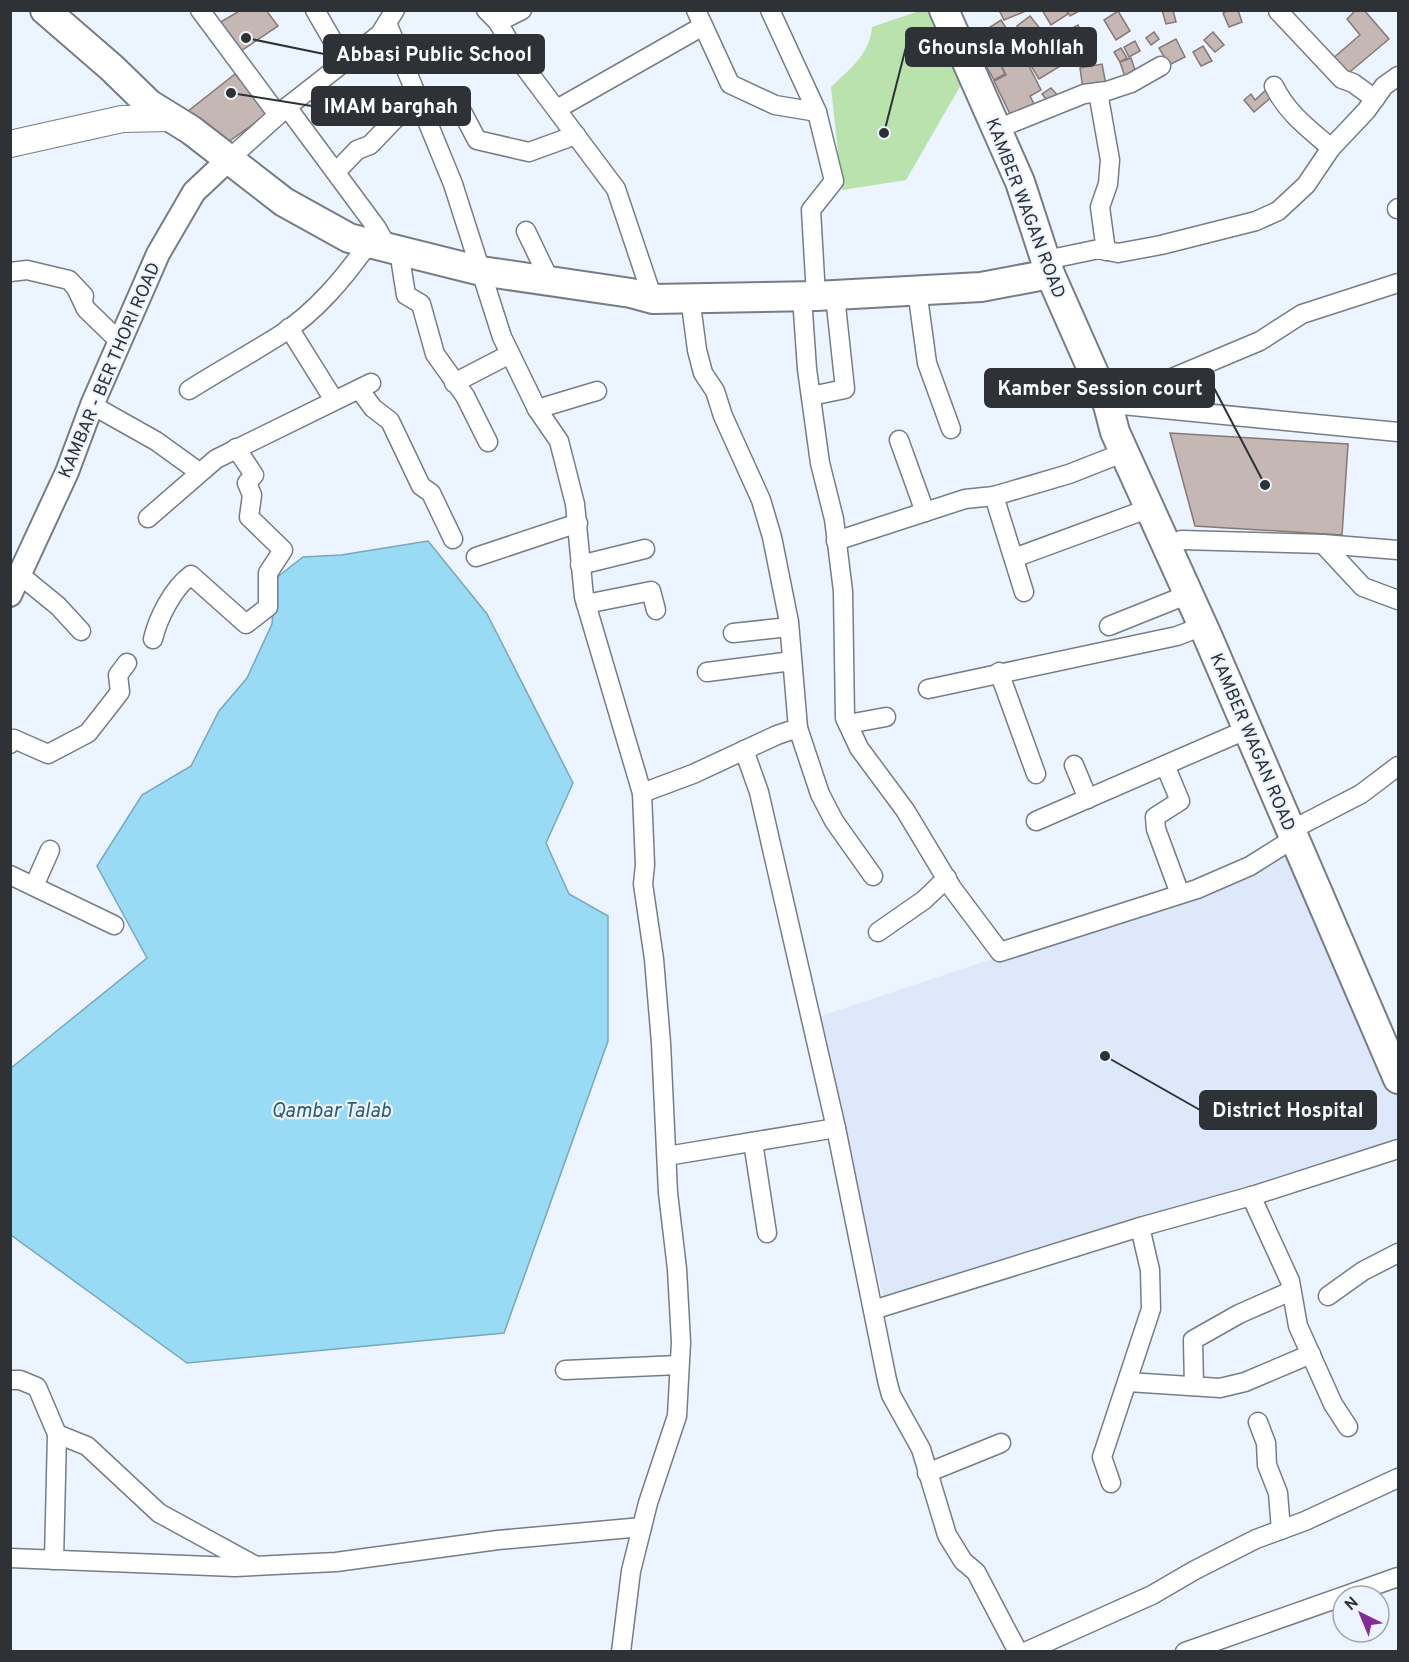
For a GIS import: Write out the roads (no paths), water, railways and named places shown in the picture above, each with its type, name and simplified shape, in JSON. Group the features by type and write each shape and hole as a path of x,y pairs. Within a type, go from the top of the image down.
{"main road":[{"path":"45,10 168,118 191,130 284,202 349,238 481,271 653,299 818,296 981,287 1048,267"},
{"name":"KAMBER WAGAN ROAD","path":"947,11 1020,182 1048,267 1119,405 1181,540 1398,1079"},
{"path":"10,144 122,119 168,118"},
{"name":"KAMBER WAGAN ROAD","path":"1119,405 1115,432 1248,729 1398,1044"}],"street":[{"path":"200,10 282,111 336,172 376,227 406,295 421,304 435,354 465,396 488,442"},
{"path":"315,10 345,62"},
{"path":"522,10 492,16 520,61 616,189 653,299"},
{"path":"770,10 817,111 834,181 811,210 818,296 811,396 820,464 834,519 843,591 844,718 859,748 905,810 947,878 1000,952 1180,894 1250,866 1298,832 1361,794 1398,766"},
{"path":"1278,11 1342,79 1353,83 1375,99"},
{"path":"229,159 282,111 380,34 391,17"},
{"path":"391,17 419,102 453,184 510,354 537,409 559,441 578,523 580,565 586,604 642,793 645,865 643,884 657,998 681,1342 677,1416 642,1527 631,1571 621,1652"},
{"path":"556,109 700,18 730,84 775,105 817,111"},
{"path":"997,129 1084,94 1098,93 1131,83 1161,66"},
{"path":"1048,267 1099,249 1118,253 1161,245 1256,221 1278,211 1306,185 1331,148 1384,86 1398,75"},
{"path":"1274,86 1281,100 1298,119 1331,148"},
{"path":"1098,93 1110,160 1108,184 1101,207 1106,251"},
{"path":"336,172 357,150 370,145 395,119 419,102"},
{"path":"459,106 477,140 497,146 529,152 576,135"},
{"name":"KAMBAR - BER THORI ROAD","path":"10,595 67,471 92,405 158,254 194,192 229,159"},
{"path":"526,231 550,281"},
{"path":"189,390 290,328 344,279 385,247"},
{"path":"10,272 27,270 69,280 80,292 86,309 119,341"},
{"path":"1119,405 1153,386 1260,341 1302,314 1398,283"},
{"path":"917,290 927,363 951,429"},
{"path":"811,396 845,389 818,296"},
{"path":"690,297 703,373 715,391 723,416 760,500 772,537 789,627 798,728 820,794 834,821 873,876"},
{"path":"290,328 334,400"},
{"path":"454,383 510,354"},
{"path":"148,518 199,472 236,448 365,386 373,408 390,421 421,486 431,493 453,539"},
{"path":"537,409 597,391"},
{"path":"92,405 156,441 199,472"},
{"path":"1119,405 1398,432"},
{"path":"899,440 925,512"},
{"path":"153,639 156,626 172,597 184,580 191,575 246,624 268,607 268,573 283,550 249,517 252,495 247,483 254,475 236,448"},
{"path":"836,541 965,499 994,496 1069,474 1125,452"},
{"path":"994,496 1024,592"},
{"path":"1014,558 1150,508"},
{"path":"476,557 578,523"},
{"path":"1181,540 1323,544 1398,550"},
{"path":"1323,544 1363,587 1398,600"},
{"path":"580,565 645,549"},
{"path":"20,575 58,606 81,631"},
{"path":"586,604 651,591 656,610"},
{"path":"1109,626 1189,594"},
{"path":"928,688 1177,636 1203,626"},
{"path":"733,633 789,627"},
{"path":"707,672 792,661"},
{"path":"10,744 14,739 48,754 88,733 120,692 118,675 127,663"},
{"path":"999,672 1036,774"},
{"path":"848,724 886,717"},
{"path":"642,793 693,774 798,728"},
{"path":"1036,821 1248,729"},
{"path":"744,750 759,792 836,1128 889,1387 921,1449 947,1535 963,1561 976,1572 1018,1652"},
{"path":"1074,765 1088,798"},
{"path":"1165,765 1179,801 1155,818 1156,829 1180,894"},
{"path":"34,886 50,850"},
{"path":"10,874 114,925"},
{"path":"878,932 924,900 947,878"},
{"path":"667,1156 836,1128"},
{"path":"753,1142 767,1233"},
{"path":"873,1310 1140,1227 1251,1196 1398,1149"},
{"path":"1251,1196 1290,1281 1298,1326 1333,1404 1348,1427"},
{"path":"1111,1483 1102,1457 1152,1302 1150,1270 1140,1227"},
{"path":"1329,1296 1363,1271 1398,1252"},
{"path":"1194,1386 1193,1340 1239,1314 1291,1291"},
{"path":"1128,1382 1220,1388 1245,1382 1311,1354"},
{"path":"565,1370 679,1365"},
{"path":"10,1380 20,1380 37,1387 57,1434 54,1560"},
{"path":"1258,1422 1266,1443 1267,1465 1278,1492 1281,1530"},
{"path":"57,1434 87,1446 159,1513 255,1566"},
{"path":"927,1473 1001,1443"},
{"path":"1024,1652 1152,1595 1205,1564 1398,1478"},
{"path":"10,1558 255,1566 336,1562 498,1540 642,1527"},
{"path":"1185,1652 1398,1577"}],"water":[{"name":"Qambar Talab","path":"428,541 487,614 573,783 546,843 569,894 608,916 608,1041 504,1333 187,1363 11,1235 11,1068 147,958 97,866 142,795 191,766 219,711 247,678 272,624 275,579 303,557 341,555"}],"place":[{"name":"Abbasi Public School","path":"246,38"},
{"name":"IMAM barghah","path":"231,93"},
{"name":"Ghounsla Mohllah","path":"884,133"},
{"name":"Kamber Session court","path":"1265,485"},
{"name":"District Hospital","path":"1105,1056"}]}
